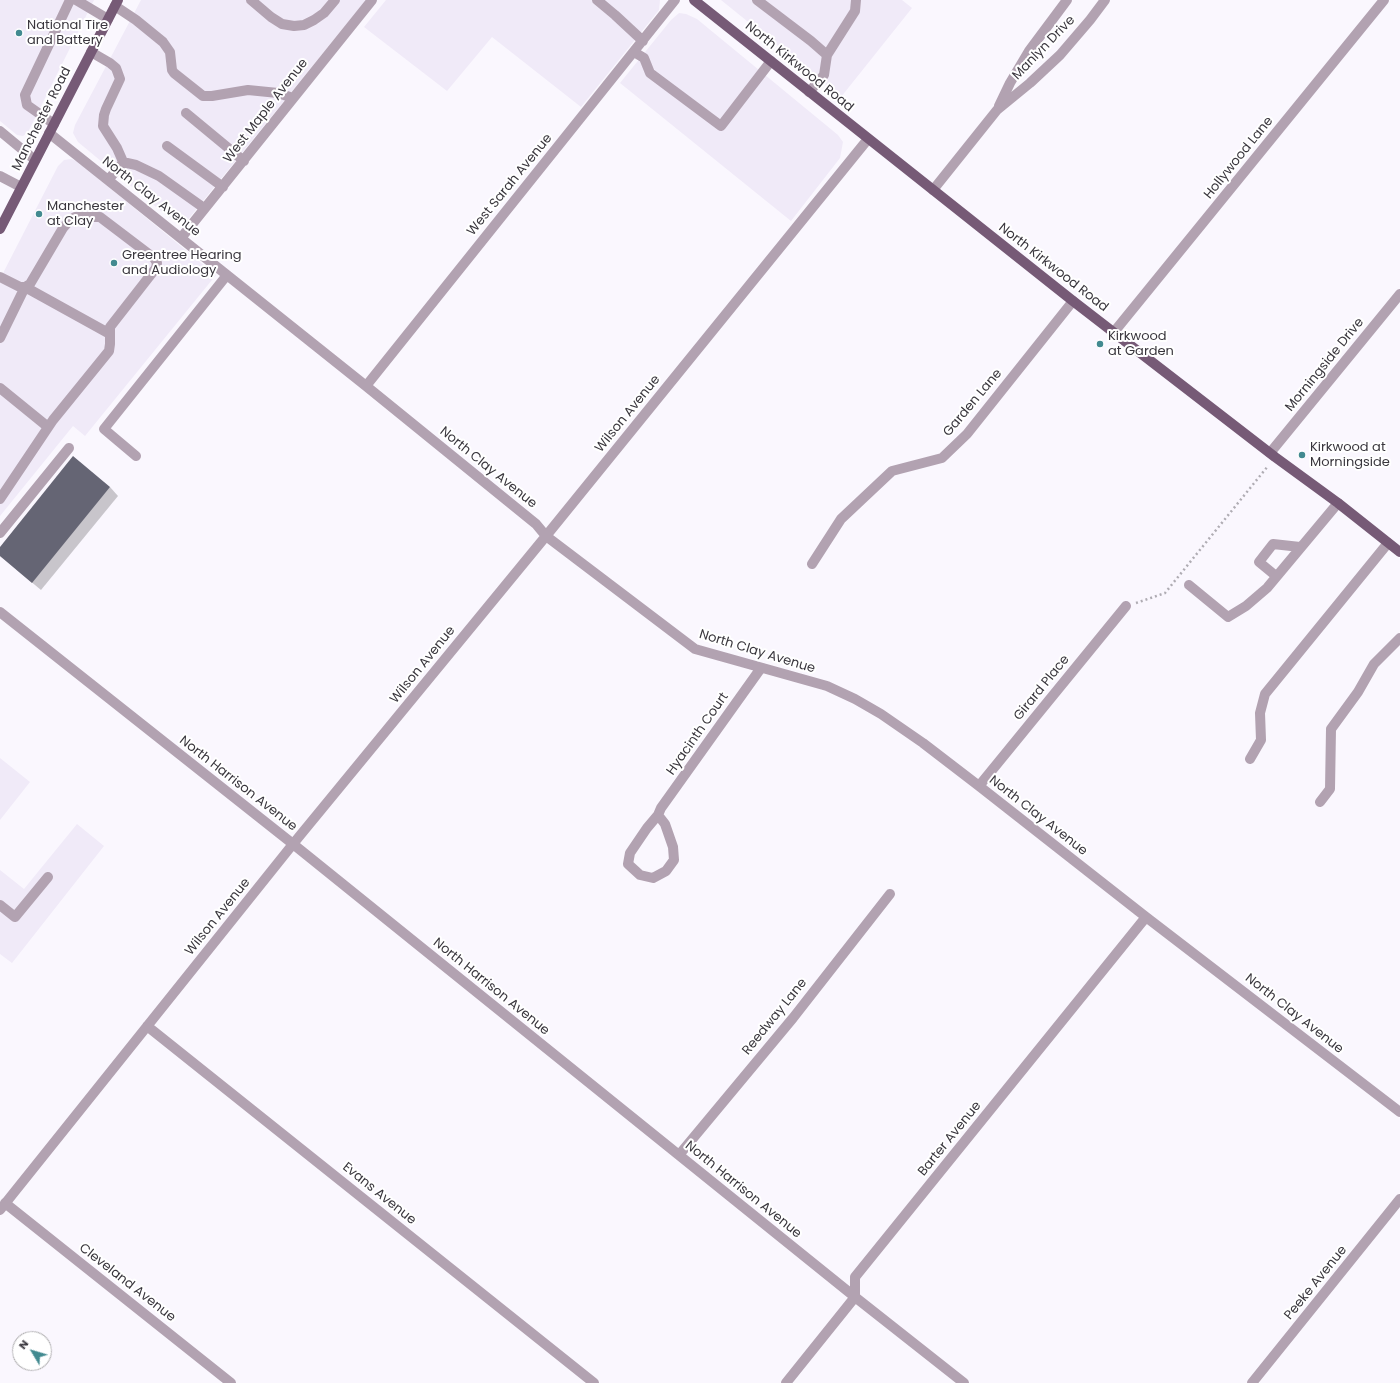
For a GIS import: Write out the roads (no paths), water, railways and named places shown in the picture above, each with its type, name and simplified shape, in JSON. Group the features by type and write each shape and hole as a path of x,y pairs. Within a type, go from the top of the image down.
{"main road":[{"name":"North Kirkwood Road","path":"694,0 1073,301 1400,552"},
{"name":"Manchester Road","path":"0,229 116,3"}],"street":[{"path":"54,124 27,105 25,95 70,0"},
{"path":"76,0 108,19"},
{"path":"251,0 282,24 294,26 304,25 314,20 324,13 335,0"},
{"name":"West Maple Avenue","path":"181,238 372,0"},
{"path":"597,0 643,41"},
{"name":"West Sarah Avenue","path":"366,386 675,0"},
{"path":"757,0 827,55"},
{"path":"809,92 824,75 827,55 855,10 856,0"},
{"name":"Manlyn Drive","path":"997,110 1010,83 1029,51 1067,0"},
{"name":"Manlyn Drive","path":"933,190 997,110 1030,83 1060,55 1105,0"},
{"name":"Hollywood Lane","path":"1114,332 1384,0"},
{"path":"116,3 163,42 170,52 174,73 203,96 248,90 278,94 293,98"},
{"path":"91,52 110,63 118,73 120,79 106,109 103,126 117,148 124,164"},
{"path":"634,52 644,58 650,73 721,126 771,61"},
{"path":"186,112 244,161"},
{"path":"0,131 36,160"},
{"name":"North Clay Avenue","path":"49,133 366,386 536,524 546,536 695,649 827,686 855,699 881,714 979,786 1146,917 1400,1112"},
{"name":"Wilson Avenue","path":"3,1206 293,844 546,536 868,139"},
{"path":"167,146 223,187"},
{"path":"108,180 121,165 127,163 159,176 204,208"},
{"path":"0,176 21,187"},
{"path":"0,338 26,287 30,284 63,228 75,217 100,217 158,262 156,268 110,327 109,351 48,427 0,499"},
{"path":"136,456 104,429 227,275"},
{"path":"0,277 20,286 26,287 110,334"},
{"name":"Morningside Drive","path":"1273,455 1400,294"},
{"name":"Garden Lane","path":"812,564 841,519 892,471 942,458 967,434 1073,301"},
{"path":"0,388 48,427"},
{"path":"0,533 69,448"},
{"path":"1189,585 1228,617 1246,606 1267,588 1338,503"},
{"path":"1250,759 1261,740 1260,713 1265,694 1388,543"},
{"path":"1276,576 1259,562 1273,544 1300,547"},
{"name":"Girard Place","path":"979,786 1126,606"},
{"name":"North Harrison Avenue","path":"0,612 293,844 855,1297 964,1383"},
{"path":"1320,802 1330,788 1331,729 1358,692 1374,664 1400,638"},
{"name":"Hyacinth Court","path":"658,816 665,824 673,847 674,860 666,871 653,878 640,875 628,864 630,852 658,816 661,808 761,668"},
{"path":"0,905 15,917 48,877"},
{"name":"Reedway Lane","path":"679,1155 793,1018 890,894"},
{"name":"Barter Avenue","path":"855,1297 856,1277 1146,917"},
{"name":"Evans Avenue","path":"148,1026 594,1383"},
{"name":"Peeke Avenue","path":"1252,1383 1400,1199"},
{"name":"Cleveland Avenue","path":"3,1206 232,1383"},
{"path":"786,1383 855,1297"}],"place":[{"name":"National Tire and Battery","path":"19,33"},
{"name":"Manchester at Clay","path":"39,214"},
{"name":"Greentree Hearing and Audiology","path":"114,263"},
{"name":"Kirkwood at Garden","path":"1100,344"},
{"name":"Kirkwood at Morningside","path":"1302,455"}]}
